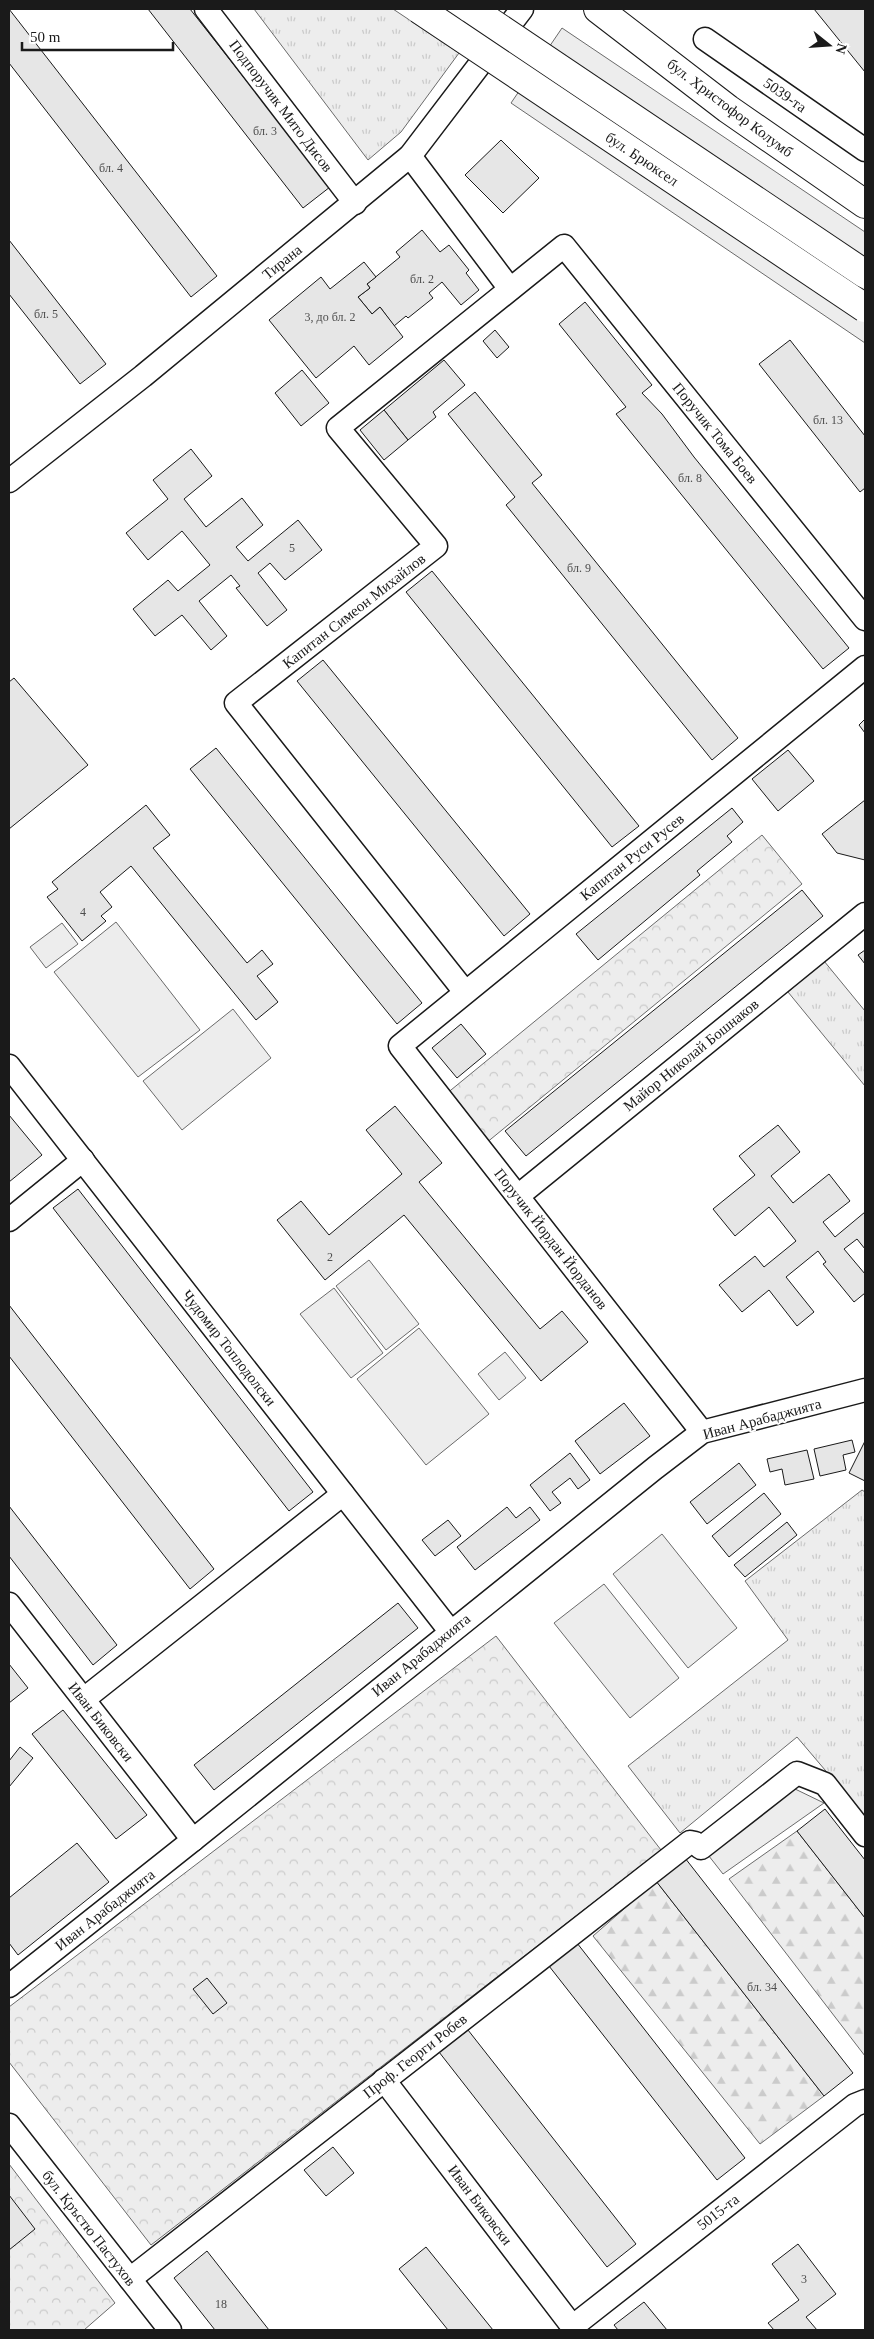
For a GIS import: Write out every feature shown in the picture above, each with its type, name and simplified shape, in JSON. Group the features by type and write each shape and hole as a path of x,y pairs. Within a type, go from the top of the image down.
{"main road":[{"name":"бул. Брюксел","path":"419,9 865,308"},
{"name":"бул. Брюксел","path":"471,9 865,274"},
{"name":"бул. Христофор Колумб","path":"598,9 728,109 865,204"}],"street":[{"name":"Подпоручик Мито Дисов","path":"206,9 355,203"},
{"name":"Тирана","path":"9,481 143,376 410,156 522,9"},
{"name":"5039-та","path":"704,40 865,150"},
{"path":"410,156 510,289"},
{"name":"Капитан Симеон Михайлов","path":"465,992 236,703 436,546 338,428 564,246"},
{"name":"Поручик Тома Боев","path":"564,246 865,619"},
{"name":"Капитан Руси Русев","path":"400,1046 865,667"},
{"name":"Майор Николай Бошнаков","path":"518,1196 865,914"},
{"name":"Поручик Йордан Йорданов","path":"400,1046 702,1432"},
{"name":"Чудомир Топлодолски","path":"9,1066 450,1631"},
{"path":"9,1220 83,1160"},
{"name":"Иван Арабаджията","path":"9,1986 193,1840 450,1631 702,1432 865,1390"},
{"path":"84,1699 343,1494"},
{"name":"Иван Биковски","path":"9,1604 193,1840"},
{"name":"Проф. Георги Робев","path":"130,2279 690,1842 695,1843 701,1848 796,1773 825,1784 865,1835"},
{"name":"Иван Биковски","path":"384,2080 574,2328"},
{"name":"5015-та","path":"574,2328 855,2105 865,2100"},
{"name":"бул. Кръстю Пастухов","path":"9,2125 170,2330"}],"green space":[{"path":"254,9 393,9 459,53 401,132 368,160"},
{"path":"762,835 802,884 480,1148 440,1099"},
{"path":"824,961 865,1011 865,1086 788,992"},
{"path":"862,1490 865,1492 865,1817 797,1737 680,1833 628,1766 788,1640 745,1581"},
{"path":"496,1636 661,1850 151,2245 9,2062 9,2007"},
{"path":"797,1831 865,1918 865,2056 729,1879"},
{"path":"656,1881 824,2096 760,2144 593,1936"},
{"path":"9,2164 115,2303 84,2330 9,2330"}],"shaded area":[{"path":"562,28 865,232 865,343 511,103"},
{"path":"116,922 200,1030 138,1077 54,972"},
{"path":"62,923 78,944 46,968 30,947"},
{"path":"233,1009 271,1058 182,1130 143,1081"},
{"path":"369,1260 419,1324 386,1350 336,1286"},
{"path":"334,1288 383,1353 351,1378 300,1314"},
{"path":"419,1328 489,1414 426,1465 357,1379"},
{"path":"505,1352 526,1378 499,1400 478,1374"},
{"path":"662,1534 737,1628 688,1668 613,1574"},
{"path":"604,1584 679,1678 630,1718 554,1623"},
{"path":"793,1788 824,1803 723,1874 705,1851"}],"building":[{"path":"9,9 217,276 191,297 9,63"},
{"path":"148,9 190,9 330,187 303,208"},
{"path":"814,9 865,9 865,72"},
{"path":"501,140 539,178 503,213 465,175"},
{"path":"422,230 440,252 449,245 469,270 466,273 479,290 461,305 442,282 429,293 433,298 408,318 406,316 394,326 380,307 372,314 358,297 370,288 367,284 400,257 396,252"},
{"path":"9,240 106,364 80,384 9,294"},
{"path":"364,262 376,277 367,284 370,288 358,297 372,314 380,307 403,337 369,365 354,346 316,378 269,320 321,277 330,289"},
{"path":"585,302 652,385 642,393 662,414 694,457 849,648 823,669 616,414 626,407 559,324"},
{"path":"495,330 509,347 497,358 483,341"},
{"path":"790,340 865,436 865,488 860,492 759,364"},
{"path":"444,360 465,385 433,412 436,417 408,440 384,410"},
{"path":"302,370 329,403 301,426 275,393"},
{"path":"475,392 542,475 532,483 738,738 712,760 506,505 515,497 448,414"},
{"path":"384,410 408,440 384,460 360,430"},
{"path":"191,449 212,476 184,499 206,527 242,498 263,525 236,547 248,561 298,520 322,550 285,580 270,563 258,573 287,610 267,626 236,588 240,586 231,575 199,601 227,636 211,650 182,615 155,636 133,609 168,580 178,591 210,565 182,531 148,560 126,533 168,499 153,480"},
{"path":"432,571 639,826 612,847 406,592"},
{"path":"323,660 530,914 504,936 297,681"},
{"path":"14,678 88,765 9,829 9,682"},
{"path":"865,719 865,733 859,725"},
{"path":"216,748 422,1003 397,1024 190,769"},
{"path":"788,750 814,781 778,811 752,779"},
{"path":"865,800 865,860 837,853 822,834"},
{"path":"146,805 170,835 153,848 247,963 262,950 273,964 257,976 278,1002 256,1020 131,866 100,892 112,907 101,916 106,921 82,941 47,897 58,889 52,882"},
{"path":"732,808 743,822 727,836 732,842 697,871 700,875 598,960 576,934"},
{"path":"802,890 823,916 526,1156 505,1131"},
{"path":"865,950 865,964 858,955"},
{"path":"461,1024 486,1054 457,1078 432,1048"},
{"path":"395,1106 442,1163 419,1182 540,1329 562,1311 588,1342 541,1381 404,1215 325,1280 277,1220 301,1201 329,1235 402,1174 366,1130"},
{"path":"9,1115 42,1155 9,1182"},
{"path":"778,1125 800,1152 771,1176 793,1203 829,1174 850,1201 823,1222 835,1237 865,1212 865,1249 857,1239 844,1249 865,1274 865,1293 854,1302 823,1264 826,1262 818,1251 786,1277 814,1312 797,1326 769,1290 742,1312 719,1285 755,1256 764,1267 796,1241 769,1207 735,1236 713,1209 755,1175 739,1156"},
{"path":"78,1189 313,1492 289,1511 53,1208"},
{"path":"9,1305 214,1569 190,1589 9,1356"},
{"path":"624,1403 650,1436 600,1474 575,1441"},
{"path":"852,1440 855,1452 843,1455 846,1470 820,1476 814,1449"},
{"path":"865,1441 865,1481 849,1473"},
{"path":"807,1450 814,1479 785,1485 782,1469 770,1472 767,1459"},
{"path":"570,1453 590,1480 578,1489 570,1478 552,1492 561,1503 550,1511 530,1485"},
{"path":"739,1463 756,1485 707,1524 690,1502"},
{"path":"764,1493 781,1514 729,1557 712,1536"},
{"path":"9,1506 117,1645 93,1665 9,1556"},
{"path":"507,1507 516,1518 530,1507 540,1520 475,1570 457,1547"},
{"path":"448,1520 461,1536 435,1556 422,1540"},
{"path":"787,1522 797,1535 745,1577 734,1565"},
{"path":"398,1603 418,1628 214,1790 194,1765"},
{"path":"9,1664 28,1688 9,1703"},
{"path":"63,1710 147,1815 116,1839 32,1734"},
{"path":"20,1747 33,1758 9,1787 9,1761"},
{"path":"825,1809 865,1860 865,1918 797,1831"},
{"path":"77,1843 109,1882 18,1955 9,1943 9,1898"},
{"path":"685,1858 853,2073 824,2096 656,1881"},
{"path":"577,1943 745,2158 717,2180 549,1966"},
{"path":"207,1978 227,2003 213,2014 193,1989"},
{"path":"468,2030 636,2244 607,2267 439,2052"},
{"path":"333,2147 354,2173 326,2196 304,2170"},
{"path":"9,2195 35,2229 9,2250"},
{"path":"798,2244 836,2294 806,2317 817,2330 774,2330 768,2323 799,2300 772,2264"},
{"path":"426,2247 493,2330 448,2330 399,2269"},
{"path":"207,2251 269,2330 215,2330 174,2278"},
{"path":"644,2302 667,2330 618,2330 614,2325"}]}
